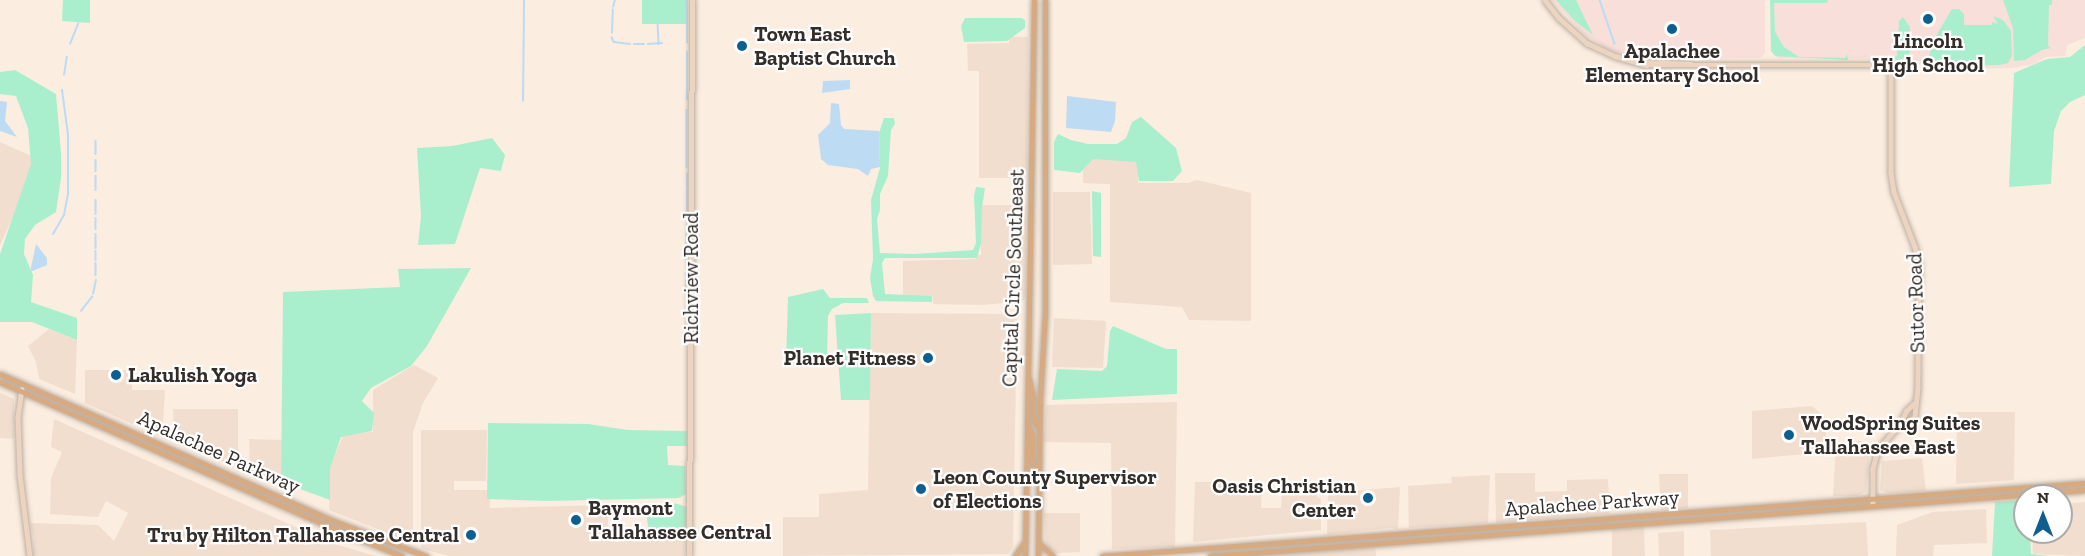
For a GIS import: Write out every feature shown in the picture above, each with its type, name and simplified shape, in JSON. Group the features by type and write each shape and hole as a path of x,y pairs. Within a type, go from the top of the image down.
{"main road":[{"name":"Capital Circle Southeast","path":"1025,556 1033,182 1034,0"},
{"name":"Capital Circle Southeast","path":"1038,556 1039,429 1045,312 1045,0"},
{"path":"1033,182 1044,196"},
{"name":"Apalachee Parkway","path":"0,374 362,533 426,556"},
{"path":"1028,375 1033,400 1033,420 1039,429"},
{"name":"Apalachee Parkway","path":"0,382 402,556"},
{"path":"104,419 106,428 117,426"},
{"path":"1027,424 1032,434 1032,458 1038,484"},
{"path":"154,450 165,446"},
{"name":"Apalachee Parkway","path":"1210,556 1755,516 2085,483"},
{"path":"1991,498 1998,490"},
{"name":"Apalachee Parkway","path":"1102,556 1768,507 1991,498 2085,490"},
{"path":"1982,498 1989,491"},
{"path":"1755,516 1768,507"},
{"path":"1015,556 1026,540"},
{"path":"1038,541 1053,556"}],"street":[{"name":"Richview Road","path":"689,556 692,0"},
{"name":"Sutor Road","path":"1545,0 1559,18 1587,43 1615,57 1638,62 1891,65 1891,173 1898,204 1916,247 1919,266 1916,412"},
{"path":"24,384 18,417 20,475 30,556"},
{"path":"1873,503 1875,458 1883,442 1897,428 1905,414 1916,402"},
{"path":"1897,428 1912,420 1916,412 1910,409"},
{"path":"1905,414 1912,420"}],"shaded area":[{"name":"Apalachee Elementary School","path":"1552,0 1765,0 1765,53 1761,58 1645,59 1626,55 1608,49 1584,34"},
{"name":"Lincoln High School","path":"1770,0 2085,0 2085,38 2067,45 2065,56 2045,57 2034,64 2011,68 1947,70 1930,67 1915,60 1898,67 1897,61 1887,59 1778,58 1771,51"},
{"path":"1009,37 1028,37 1027,171 1020,178 979,178 979,71 968,71 967,44 1009,43"},
{"path":"0,142 40,160 0,245"},
{"path":"1090,159 1138,159 1138,183 1188,183 1197,180 1251,193 1251,321 1189,320 1182,307 1110,302 1110,184 1083,183 1083,167"},
{"path":"1053,192 1090,192 1092,264 1053,265"},
{"path":"981,205 1026,205 1026,296 1023,301 983,305 933,304 933,296 903,296 903,261 976,259 976,255 981,255"},
{"path":"871,313 1017,314 1013,547 1008,554 783,556 783,517 819,517 819,494 868,490"},
{"path":"1054,318 1106,321 1103,368 1052,367"},
{"path":"49,329 77,340 75,394 39,379 36,362 28,346"},
{"path":"414,365 438,378 423,403 413,432 413,539 411,542 329,510 330,468 344,433 373,432 373,390"},
{"path":"85,370 132,370 132,390 165,390 162,437 85,403"},
{"path":"0,393 14,399 14,439 0,438"},
{"path":"1177,402 1175,547 1112,549 1111,443 1044,442 1046,405"},
{"name":"WoodSpring Suites Tallahassee East","path":"1812,406 1826,418 1826,452 1752,459 1752,411"},
{"path":"173,409 238,409 238,461 222,461 174,440"},
{"path":"1957,412 2015,412 2014,480 1956,484"},
{"path":"54,419 331,543 376,556 33,556 34,539 30,523 98,525 114,541 128,513 106,501 98,517 50,514 51,478 62,452 51,447"},
{"path":"421,430 487,430 486,481 454,481 454,490 490,490 490,508 608,505 608,533 684,535 685,556 449,556 423,549 421,547"},
{"path":"249,439 282,440 281,482 250,471"},
{"path":"1861,441 1870,448 1866,492 1856,496 1833,496 1836,443"},
{"path":"1922,458 1926,491 1888,493 1880,490 1882,461"},
{"path":"1495,473 1535,473 1535,492 1567,491 1567,480 1608,479 1610,514 1496,523"},
{"path":"1659,474 1688,474 1688,508 1661,510"},
{"path":"1490,475 1488,523 1409,528 1408,486 1452,483 1451,477"},
{"path":"1195,482 1262,482 1261,508 1281,508 1282,492 1313,493 1321,499 1321,530 1193,542"},
{"path":"1400,487 1398,530 1391,528 1327,535 1328,493"},
{"path":"2085,502 2085,556 2033,554 2033,544 2073,544 2073,503"},
{"path":"1986,509 1987,543 1934,545 1933,556 1896,556 1897,525 1933,512"},
{"path":"1044,513 1080,513 1080,552 1057,553 1046,548"},
{"path":"1866,522 1868,556 1711,556 1710,530"},
{"path":"1644,527 1645,556 1612,556 1612,529"},
{"path":"1684,531 1684,556 1659,556 1658,533"},
{"path":"1375,546 1376,556 1251,556 1339,549"}],"green space":[{"path":"63,0 90,0 90,23 62,21"},
{"path":"642,0 686,0 686,24 642,24"},
{"path":"1556,0 1576,0 1593,35 1575,21"},
{"path":"1770,0 1828,0 1827,3 1774,3 1775,32 1784,47 1799,57 1845,58 1847,54 1848,60 1775,56 1771,51"},
{"path":"2003,0 2052,0 2052,5 2049,5 2048,46 2051,48 2042,50 2025,60 2014,61 2013,28"},
{"path":"1952,9 1959,9 1964,14 1964,25 1992,25 1992,22 1998,24 1993,16 2003,20 2011,31 2012,56 2008,63 1937,66 1930,63 1928,60 1934,39"},
{"path":"1903,17 1910,27 1910,52 1907,57 1897,61 1894,57 1897,56 1899,21"},
{"path":"965,18 1021,18 1025,20 1025,28 1007,41 964,42 961,26"},
{"path":"2085,45 2085,95 2070,102 2061,111 2054,131 2051,184 2009,187 2014,73 2047,59 2070,57"},
{"path":"15,70 56,94 61,153 61,178 56,212 35,225 25,239 24,254 33,275 31,302 77,318 77,340 32,322 0,322 0,254 31,164 28,128 16,96 0,94 0,72"},
{"path":"1141,117 1176,148 1182,171 1173,181 1139,181 1136,162 1093,159 1080,173 1054,170 1054,142 1058,134 1088,144 1117,144 1126,138 1132,122"},
{"path":"884,118 894,118 895,124 891,130 888,176 880,194 880,210 877,219 880,253 915,254 973,250 976,243 974,196 976,187 985,188 981,244 977,258 885,258 882,263 885,294 932,296 932,302 876,301 873,296 870,278 873,259 871,200 880,168 879,133"},
{"path":"492,138 505,155 501,171 480,168 455,244 418,245 421,216 417,148 452,146"},
{"path":"1092,191 1101,193 1101,257 1093,256"},
{"path":"471,268 427,346 411,366 371,388 362,401 374,413 372,431 341,437 330,469 330,500 281,482 283,292 400,287 398,269"},
{"path":"823,289 830,298 867,298 869,303 843,303 832,309 828,316 827,361 823,364 786,361 788,297"},
{"path":"871,313 870,400 841,400 835,315"},
{"path":"1113,326 1166,349 1177,349 1177,394 1052,400 1057,369 1102,371 1107,366 1110,331"},
{"path":"488,423 588,424 628,430 687,431 687,446 667,446 668,465 685,466 686,494 679,498 546,501 487,499"},
{"path":"2013,501 2013,544 2031,544 2031,554 2049,556 1992,556 1995,502"},
{"path":"674,503 687,507 685,534 649,535 646,510"}],"water":[{"path":"850,80 850,89 822,93 823,81"},
{"path":"1067,96 1116,102 1115,121 1111,132 1066,128"},
{"path":"0,101 7,102 5,121 17,137 0,131"},
{"path":"831,103 839,104 841,125 844,129 879,131 880,167 871,169 868,176 858,169 828,165 821,159 818,135 830,123"},
{"path":"36,244 47,258 47,265 30,272"}],"waterway":[{"path":"523,101 524,0"},
{"path":"613,7 615,0"},
{"path":"687,0 687,43"},
{"path":"1600,0 1615,44"},
{"path":"612,33 613,10"},
{"path":"658,23 659,44"},
{"path":"70,44 78,24"},
{"path":"612,37 614,42 630,44"},
{"path":"648,44 662,43"},
{"path":"634,44 644,44"},
{"path":"687,52 687,100"},
{"path":"64,75 67,57"},
{"path":"53,234 64,215 68,195 68,135 62,90"},
{"path":"687,110 687,167"},
{"path":"96,141 96,154"},
{"path":"96,160 96,171"},
{"path":"687,174 687,188"},
{"path":"96,176 96,190"},
{"path":"687,190 687,211"},
{"path":"96,200 96,214"},
{"path":"96,218 96,229"},
{"path":"686,245 687,225"},
{"path":"96,234 96,248"},
{"path":"686,249 686,269"},
{"path":"96,251 96,260"},
{"path":"96,263 96,275"},
{"path":"686,279 686,294"},
{"path":"93,294 96,280"},
{"path":"81,311 92,297"}],"place":[{"name":"Lincoln High School","path":"1928,19"},
{"name":"Apalachee Elementary School","path":"1672,29"},
{"name":"Town East Baptist Church","path":"742,46"},
{"name":"Planet Fitness","path":"928,358"},
{"name":"Lakulish Yoga","path":"116,375"},
{"name":"WoodSpring Suites Tallahassee East","path":"1789,435"},
{"name":"Leon County Supervisor of Elections","path":"921,489"},
{"name":"Oasis Christian Center","path":"1368,498"},
{"name":"Baymont Tallahassee Central","path":"576,520"},
{"name":"Tru by Hilton Tallahassee Central","path":"471,535"}]}
